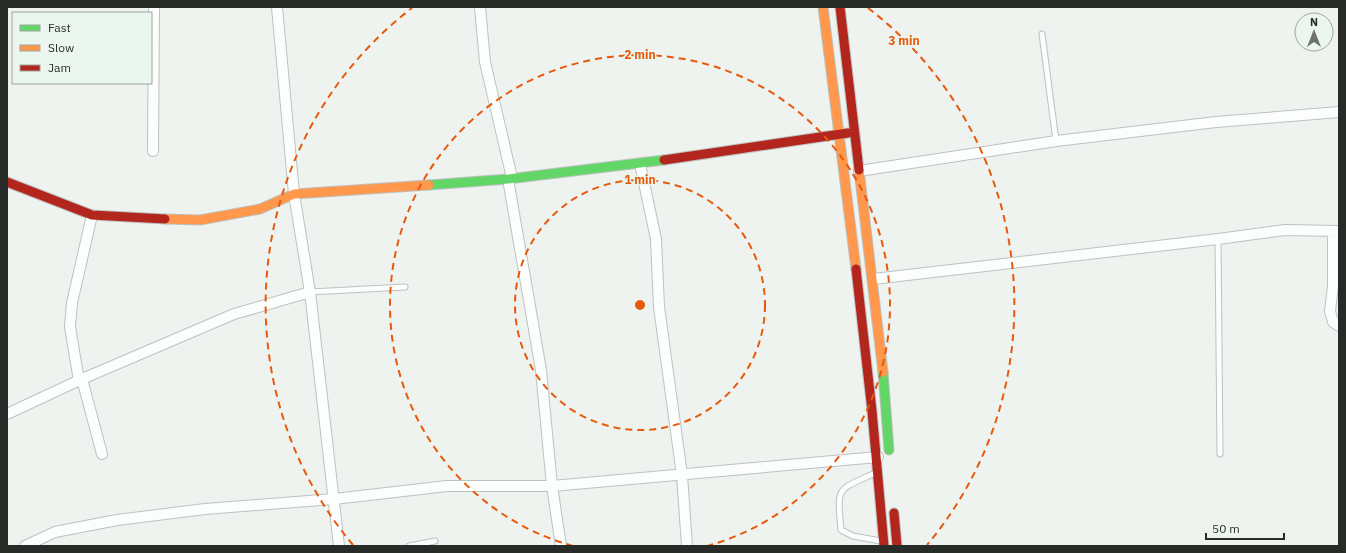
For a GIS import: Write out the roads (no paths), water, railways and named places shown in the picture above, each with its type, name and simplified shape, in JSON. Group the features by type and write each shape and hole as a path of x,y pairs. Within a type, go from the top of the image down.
{"main road":[{"path":"823,7 878,457 884,544"},
{"path":"840,7 854,132 873,278 890,460"},
{"path":"8,185 92,214 123,218 200,220 260,209 294,194 510,178 640,164 854,132"},
{"path":"894,507 897,546"}],"street":[{"path":"153,151 154,7"},
{"path":"276,7 294,194 310,292 339,546"},
{"path":"480,7 485,62 510,178 541,370 552,486 561,546"},
{"path":"859,170 1056,141 1216,122 1339,112"},
{"path":"640,164 656,239 659,307 682,475 687,546"},
{"path":"92,214 72,303 70,327 80,380 102,454"},
{"path":"873,278 1285,230 1336,231 1330,311 1333,322 1339,326"},
{"path":"7,414 80,380 234,314 310,292"},
{"path":"25,546 55,532 117,520 205,508 334,499 447,486 552,486 878,457"}],"lane":[{"path":"1042,34 1056,141"},
{"path":"1218,239 1220,454"},
{"path":"310,292 405,287"},
{"path":"879,471 842,489 839,495 839,511 841,530 853,536 884,544"},
{"path":"409,546 435,542"}]}
